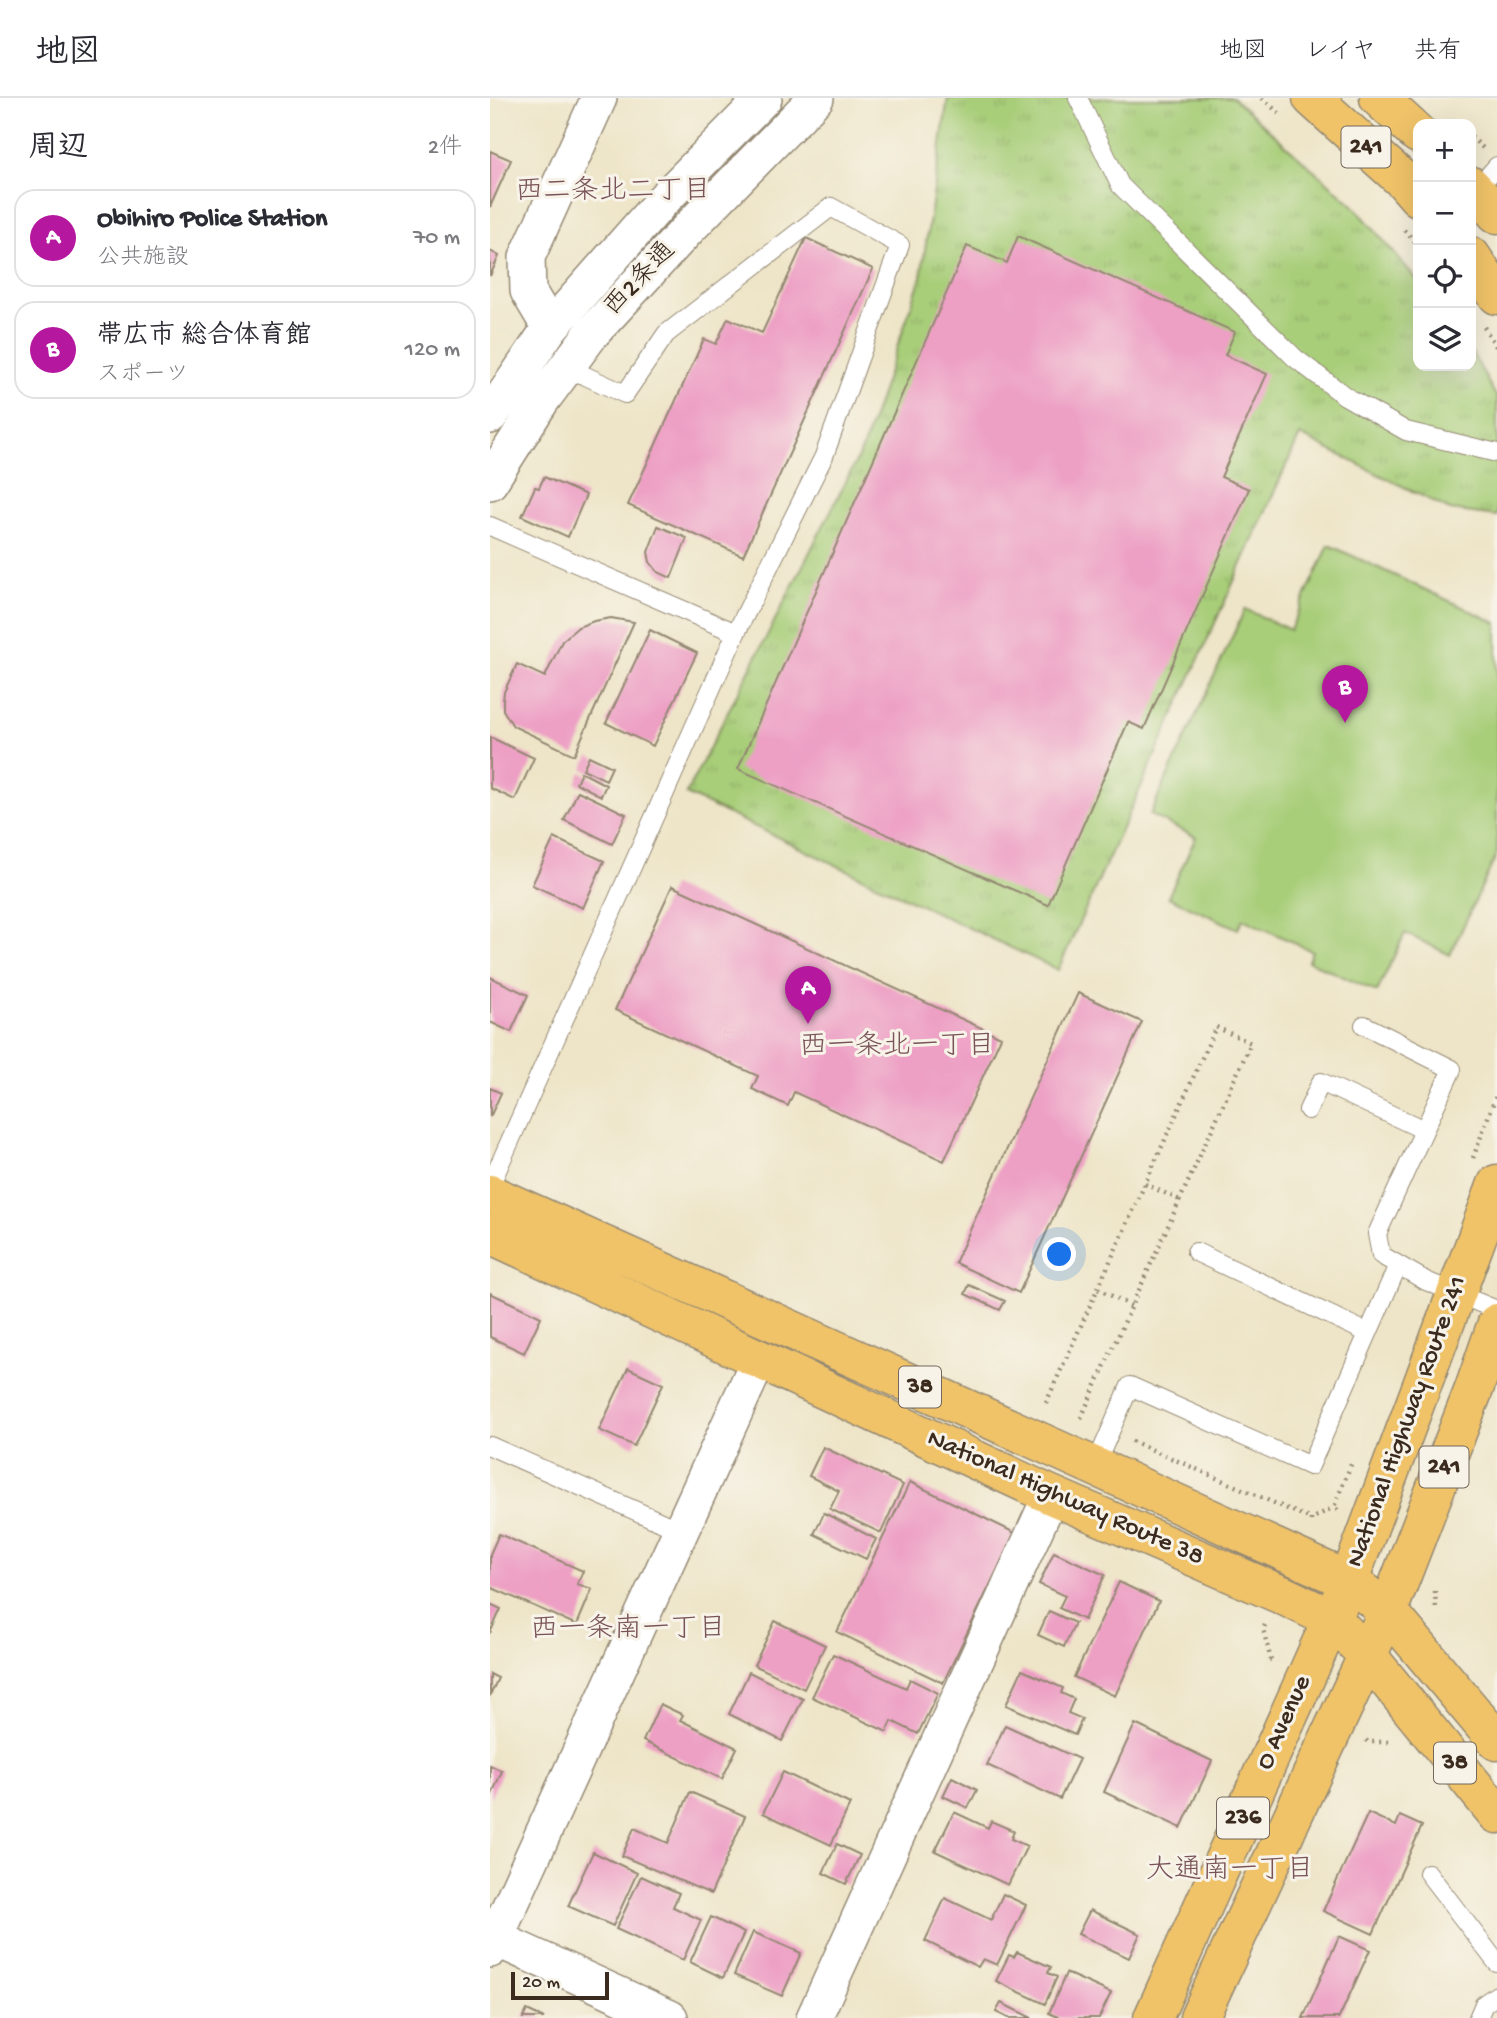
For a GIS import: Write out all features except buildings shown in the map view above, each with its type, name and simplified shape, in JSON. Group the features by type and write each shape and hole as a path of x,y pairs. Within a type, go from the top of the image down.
{"highway":[{"name":"241","path":"1312,98 1413,191"},
{"name":"241","path":"1380,98 1413,129"},
{"path":"1476,264 1497,295"},
{"name":"National Highway Route 241","path":"1349,1581 1497,1184"},
{"name":"National Highway Route 38","path":"490,1194 1349,1581 1388,1611 1497,1741"},
{"name":"National Highway Route 38","path":"490,1234 1051,1495 1332,1619 1367,1655 1497,1814"},
{"name":"National Highway Route 241","path":"1388,1611 1474,1390 1497,1323"},
{"name":"O Avenue","path":"1153,2018 1349,1581"},
{"name":"O Avenue","path":"1199,2018 1388,1611"}],"street":[{"path":"550,328 528,291 527,257 599,98"},
{"name":"西2条通","path":"490,416 550,328 662,201 764,98"},
{"name":"西2条通","path":"490,482 542,400 592,333 688,229 816,98"},
{"path":"670,2018 630,2010 492,1941 759,1359"},
{"path":"814,2018 1051,1495"}],"lane":[{"path":"1078,98 1120,185 1294,358 1345,396 1405,430 1497,453"},
{"path":"490,1186 736,633 824,456 900,245 831,206 666,334 625,394 566,368"},
{"path":"490,526 736,633"},
{"path":"1364,1025 1452,1069 1377,1234 1381,1255 1426,1281 1497,1310"},
{"path":"1308,1110 1321,1083 1424,1130"},
{"path":"1196,1252 1368,1333"},
{"path":"1095,1466 1130,1386 1310,1466 1398,1265"},
{"path":"490,1446 681,1531"},
{"path":"1427,1873 1497,1963"},
{"path":"1478,2018 1484,2004 1497,1994"}],"path":[{"path":"1046,1403 1216,1027 1251,1043 1081,1418"},
{"path":"1145,1184 1180,1200"},
{"path":"1098,1289 1132,1306"}],"green space":[{"path":"948,98 1233,98 1354,206 1413,275 1413,371 1476,371 1476,360 1497,398 1497,516 1450,510 1300,435 1058,970 686,794 862,450 921,277"},
{"path":"1329,545 1497,623 1497,854 1450,955 1405,933 1377,992 1308,961 1312,951 1243,919 1238,929 1168,897 1196,837 1150,815 1245,609 1290,630"}],"place":[{"name":"帯広市 総合体育館","path":"1345,723"},
{"name":"Obihiro Police Station","path":"808,1024"}],"district":[{"name":"西二条北二丁目","path":"613,192"},
{"name":"西一条北一丁目","path":"897,1047"},
{"name":"西一条南一丁目","path":"628,1630"},
{"name":"大通南一丁目","path":"1230,1871"}]}
